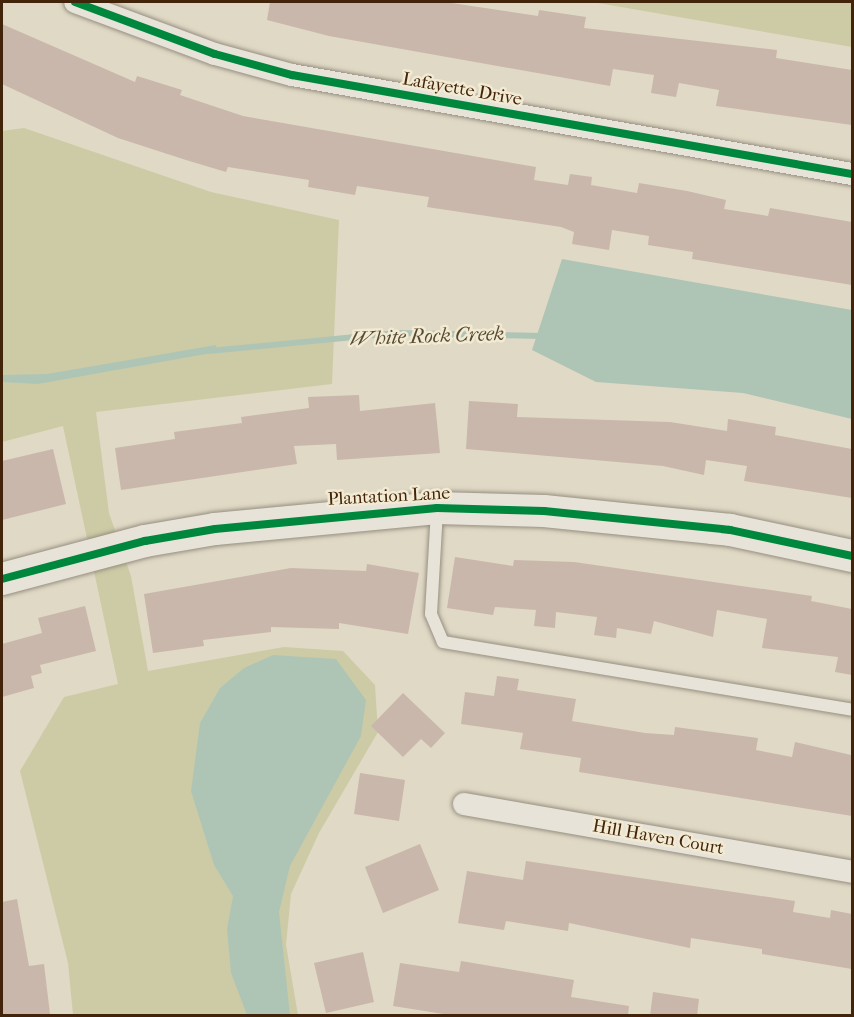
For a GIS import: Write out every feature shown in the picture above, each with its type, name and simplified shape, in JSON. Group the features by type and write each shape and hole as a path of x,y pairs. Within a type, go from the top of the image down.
{"street":[{"name":"Lafayette Drive","path":"75,2 215,54 292,75 852,174"},
{"name":"Plantation Lane","path":"2,579 145,541 214,529 437,508 544,511 730,530 852,556"},
{"name":"Hill Haven Court","path":"464,804 852,872"}],"lane":[{"path":"437,508 431,614 444,642 852,710"}],"shaded area":[{"path":"592,2 852,2 852,47"},
{"path":"24,128 211,192 339,220 332,384 96,412 109,513 131,576 148,671 284,647 343,651 375,685 378,732 319,833 291,894 286,945 298,1015 73,1015 68,963 20,771 64,697 118,684 63,426 2,442 2,131"},
{"path":"562,259 852,310 852,419 743,393 596,382 532,350"},
{"path":"216,345 217,352 38,384 2,382 2,375 47,374"},
{"path":"273,655 336,659 366,700 361,736 290,866 279,912 290,1015 247,1015 231,973 227,929 233,896 214,865 191,791 200,723 220,688 244,668"}],"building":[{"path":"270,2 445,2 538,16 539,10 586,17 584,28 777,50 776,58 852,70 852,125 716,106 719,90 679,83 676,97 651,93 654,75 613,69 610,86 329,36 267,20"},
{"path":"2,24 135,82 137,76 182,90 180,95 243,116 536,167 534,180 568,185 570,174 592,177 591,185 637,193 639,183 726,200 724,209 768,216 770,208 852,222 852,285 692,259 693,252 648,245 649,236 612,230 609,250 572,244 574,232 561,227 427,207 429,197 357,186 355,195 308,187 309,180 228,167 226,172 186,160 118,138 2,84"},
{"path":"359,395 360,411 435,403 440,453 337,460 336,444 294,446 297,464 121,490 115,448 175,439 174,432 242,423 241,417 309,408 308,397"},
{"path":"469,401 518,404 517,417 670,422 727,431 728,419 776,427 775,435 852,449 852,498 744,481 747,466 706,460 704,475 663,466 466,449"},
{"path":"53,449 66,504 2,520 2,461"},
{"path":"455,557 513,566 514,560 574,562 812,596 811,601 852,609 852,675 835,672 838,657 762,648 767,619 717,610 713,637 654,621 651,634 617,628 616,638 594,635 597,617 556,612 555,628 534,626 536,610 495,607 493,615 447,608"},
{"path":"367,564 419,573 408,634 339,623 339,629 271,627 271,632 203,640 204,646 153,653 144,594 291,568 366,571"},
{"path":"85,606 96,651 40,665 42,673 31,676 34,688 2,697 2,644 42,633 38,618"},
{"path":"497,676 519,679 517,690 576,699 572,721 645,733 674,735 675,727 758,738 756,750 792,757 795,742 851,755 852,816 579,772 581,758 520,749 523,733 461,724 465,692 494,696"},
{"path":"403,693 445,733 431,748 421,739 403,757 371,726"},
{"path":"360,773 405,780 399,821 354,814"},
{"path":"420,844 439,890 383,913 365,867"},
{"path":"526,861 795,901 793,912 830,918 831,910 852,914 852,969 762,954 762,949 691,938 690,948 569,923 568,931 506,921 504,930 458,923 467,871 523,880"},
{"path":"17,899 29,966 44,964 50,1014 2,1016 2,902"},
{"path":"363,952 374,1002 326,1013 314,963"},
{"path":"461,961 574,980 571,997 629,1006 628,1016 456,1016 393,1006 400,963 459,972"},
{"path":"653,992 699,999 697,1016 650,1016"}],"waterway":[{"name":"White Rock Creek","path":"209,351 397,333 542,336"}],"cycle path":[{"path":"75,2 215,54 292,75 852,174"},
{"path":"2,579 145,541 215,529 437,508 544,511 730,530 852,556"}]}
